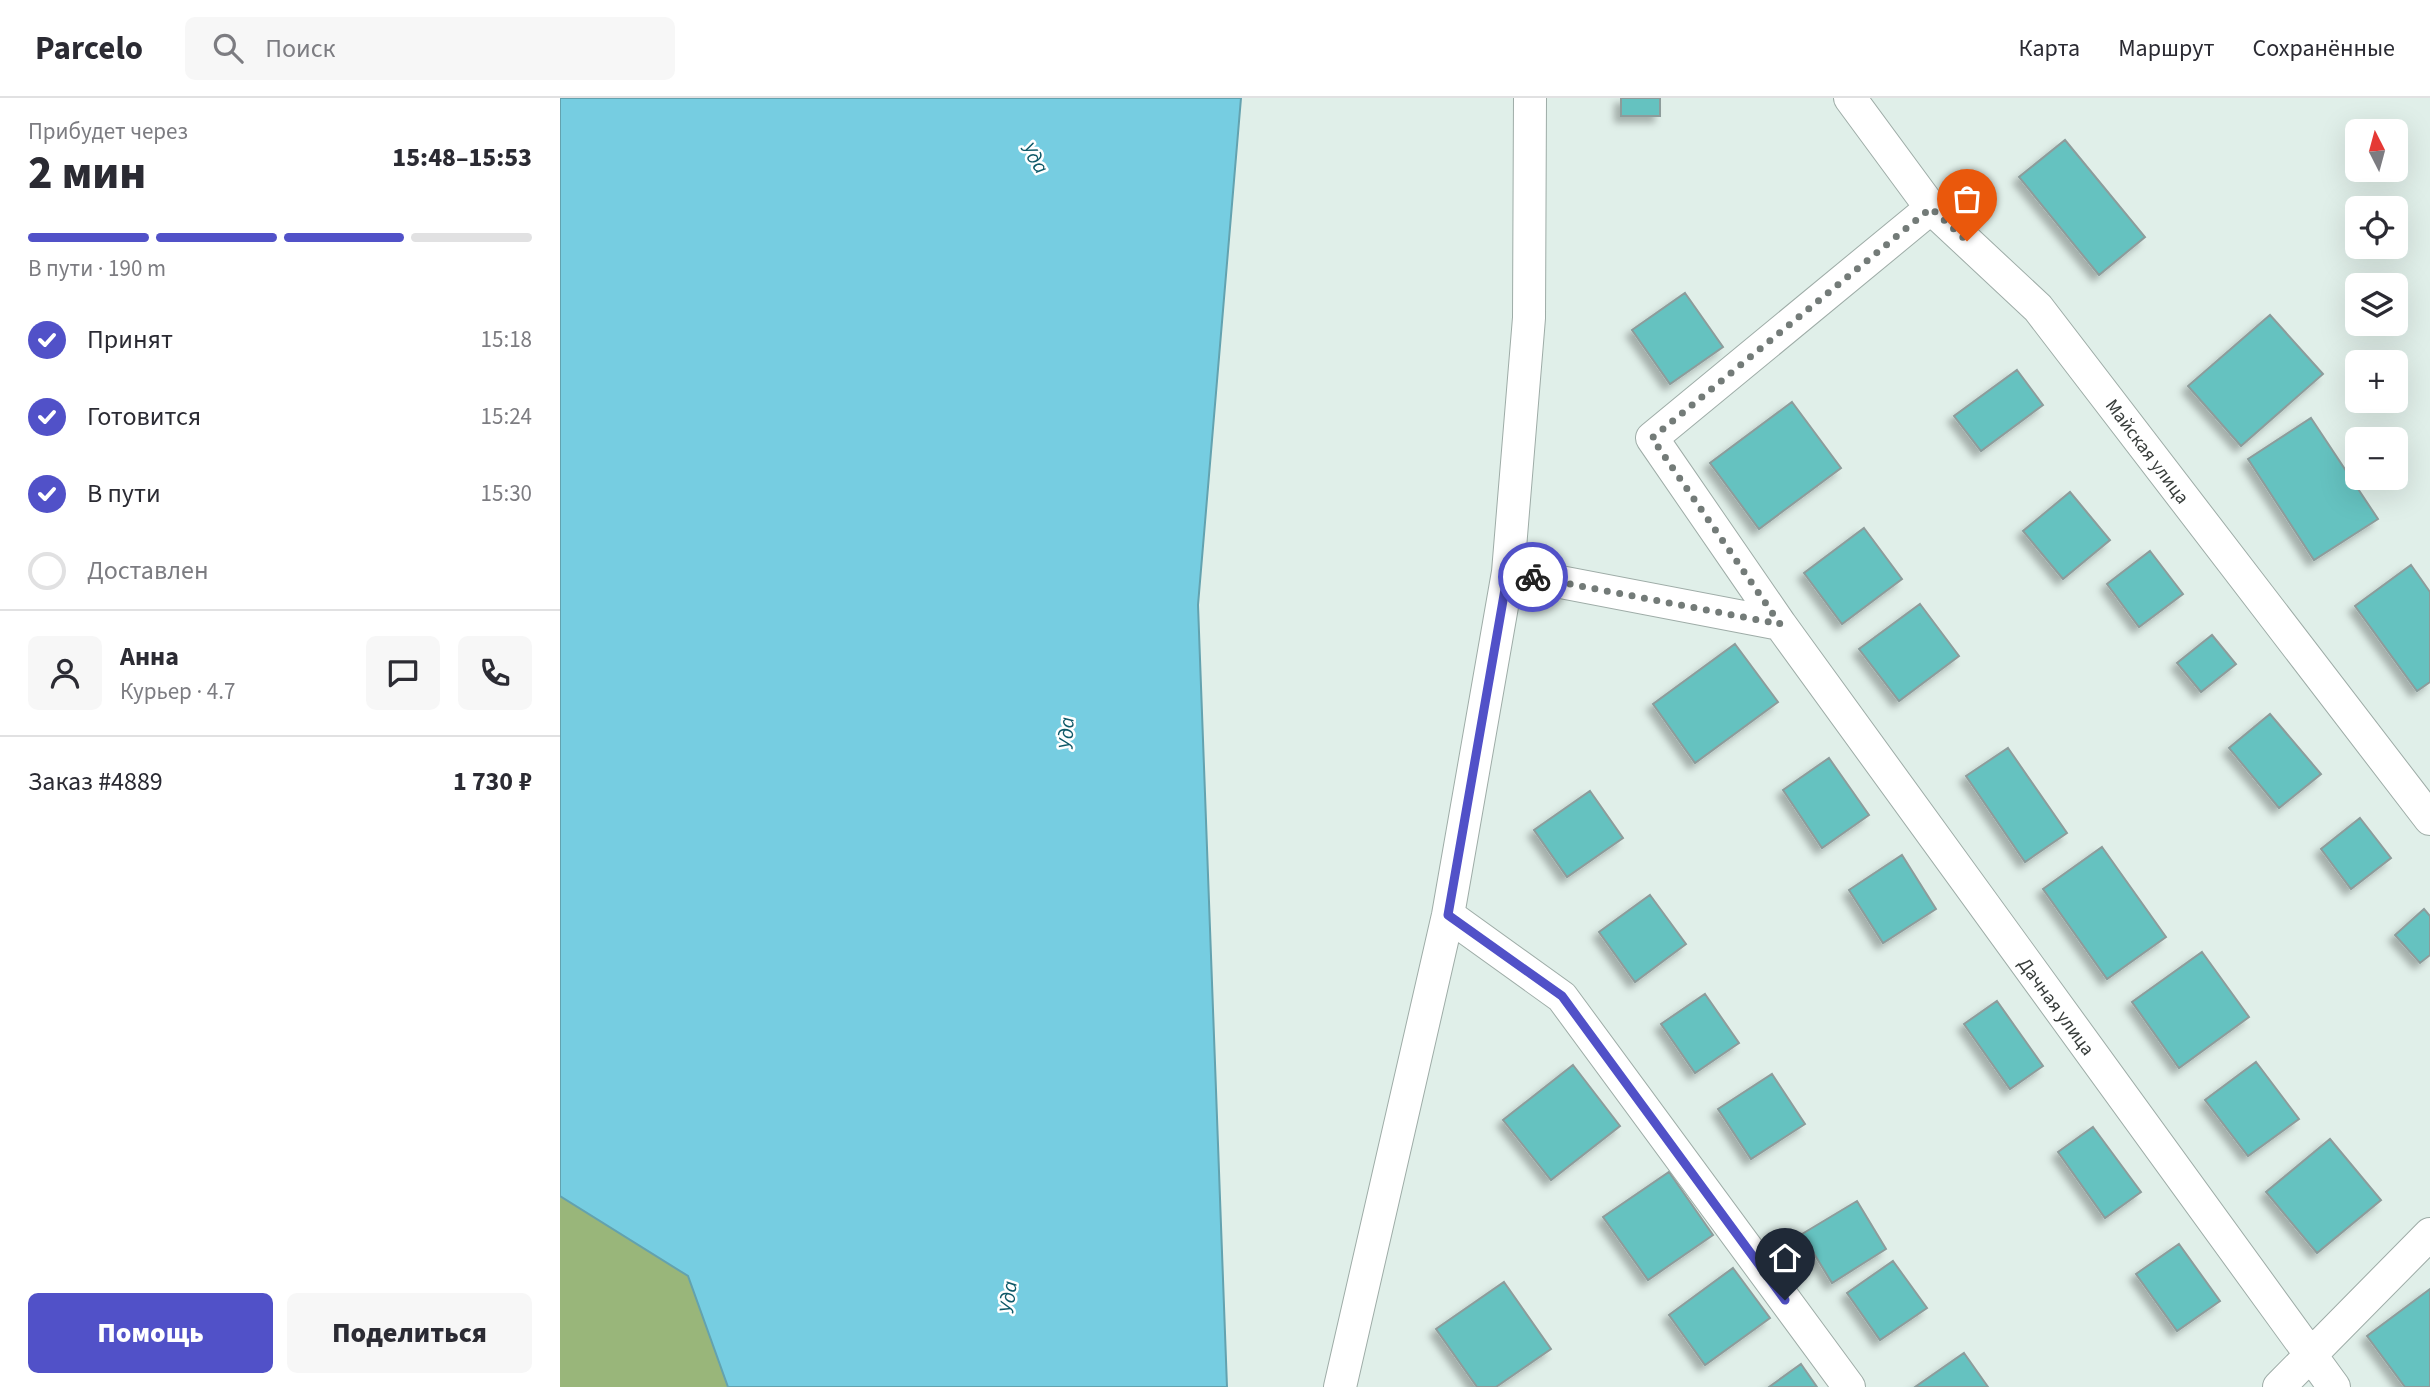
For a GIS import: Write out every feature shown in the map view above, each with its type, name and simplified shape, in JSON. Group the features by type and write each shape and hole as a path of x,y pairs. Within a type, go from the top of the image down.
{"street":[{"path":"1340,1387 1448,915 1508,572 1529,318 1530,98"},
{"name":"Майская улица","path":"1850,98 1931,208 2038,308 2430,819"},
{"name":"Дачная улица","path":"1931,208 1652,438 1780,624 2334,1387"},
{"path":"1508,572 1780,624"},
{"path":"1448,915 1562,996 1849,1387"},
{"path":"2279,1387 2430,1234"}],"green space":[{"path":"560,1196 688,1276 728,1387 560,1387"}],"water":[{"name":"Уда","path":"560,98 1241,98 1198,605 1227,1387 728,1387 688,1276 560,1196"}],"building":[{"path":"1621,98 1660,98 1660,116 1621,116"},
{"path":"2065,140 2145,237 2099,275 2019,177"},
{"path":"1685,293 1723,347 1670,384 1632,330"},
{"path":"2270,315 2323,374 2241,446 2188,386"},
{"path":"2017,370 2043,405 1981,451 1954,416"},
{"path":"1792,402 1841,468 1759,529 1710,463"},
{"path":"2311,418 2345,469 2345,490 2359,490 2378,519 2314,560 2248,459"},
{"path":"2070,492 2110,540 2063,579 2023,531"},
{"path":"1864,528 1902,579 1842,624 1804,573"},
{"path":"2150,551 2183,594 2139,627 2107,584"},
{"path":"2411,565 2430,592 2430,682 2417,691 2355,606"},
{"path":"1920,604 1959,656 1899,701 1859,649"},
{"path":"2212,635 2236,664 2201,692 2177,663"},
{"path":"1735,644 1778,702 1695,763 1653,704"},
{"path":"2270,714 2321,774 2279,808 2229,748"},
{"path":"2008,748 2067,833 2025,862 1966,776"},
{"path":"1829,758 1869,815 1822,848 1783,790"},
{"path":"1590,791 1623,838 1567,877 1534,830"},
{"path":"2360,818 2391,858 2351,889 2321,849"},
{"path":"2102,847 2166,937 2107,979 2043,889"},
{"path":"1902,855 1936,909 1883,943 1849,890"},
{"path":"1650,895 1686,944 1635,982 1599,932"},
{"path":"2424,909 2430,916 2430,955 2420,963 2395,935"},
{"path":"2202,952 2249,1017 2179,1068 2132,1002"},
{"path":"1705,994 1739,1043 1695,1073 1661,1024"},
{"path":"1997,1001 2043,1066 2010,1089 1964,1024"},
{"path":"2256,1062 2299,1119 2248,1156 2205,1100"},
{"path":"1573,1065 1620,1126 1551,1180 1503,1120"},
{"path":"1772,1074 1805,1124 1751,1159 1718,1109"},
{"path":"2093,1127 2141,1192 2105,1218 2058,1152"},
{"path":"2330,1139 2381,1200 2317,1253 2266,1192"},
{"path":"1669,1172 1713,1235 1648,1280 1603,1217"},
{"path":"1857,1201 1886,1249 1832,1283 1802,1234"},
{"path":"2179,1244 2220,1301 2177,1331 2136,1274"},
{"path":"1893,1261 1927,1308 1880,1340 1847,1293"},
{"path":"1733,1268 1770,1318 1705,1365 1669,1315"},
{"path":"1504,1282 1551,1349 1496,1387 1477,1387 1436,1329"},
{"path":"2430,1289 2430,1387 2405,1387 2367,1336"},
{"path":"1964,1353 1988,1387 1915,1387"},
{"path":"1801,1364 1817,1387 1769,1387"}],"way so far":[{"path":"1533,577 1780,624 1652,438 1931,208 1967,241"}],"route":[{"path":"1533,577 1508,572 1448,915 1562,996 1785,1300"}]}
